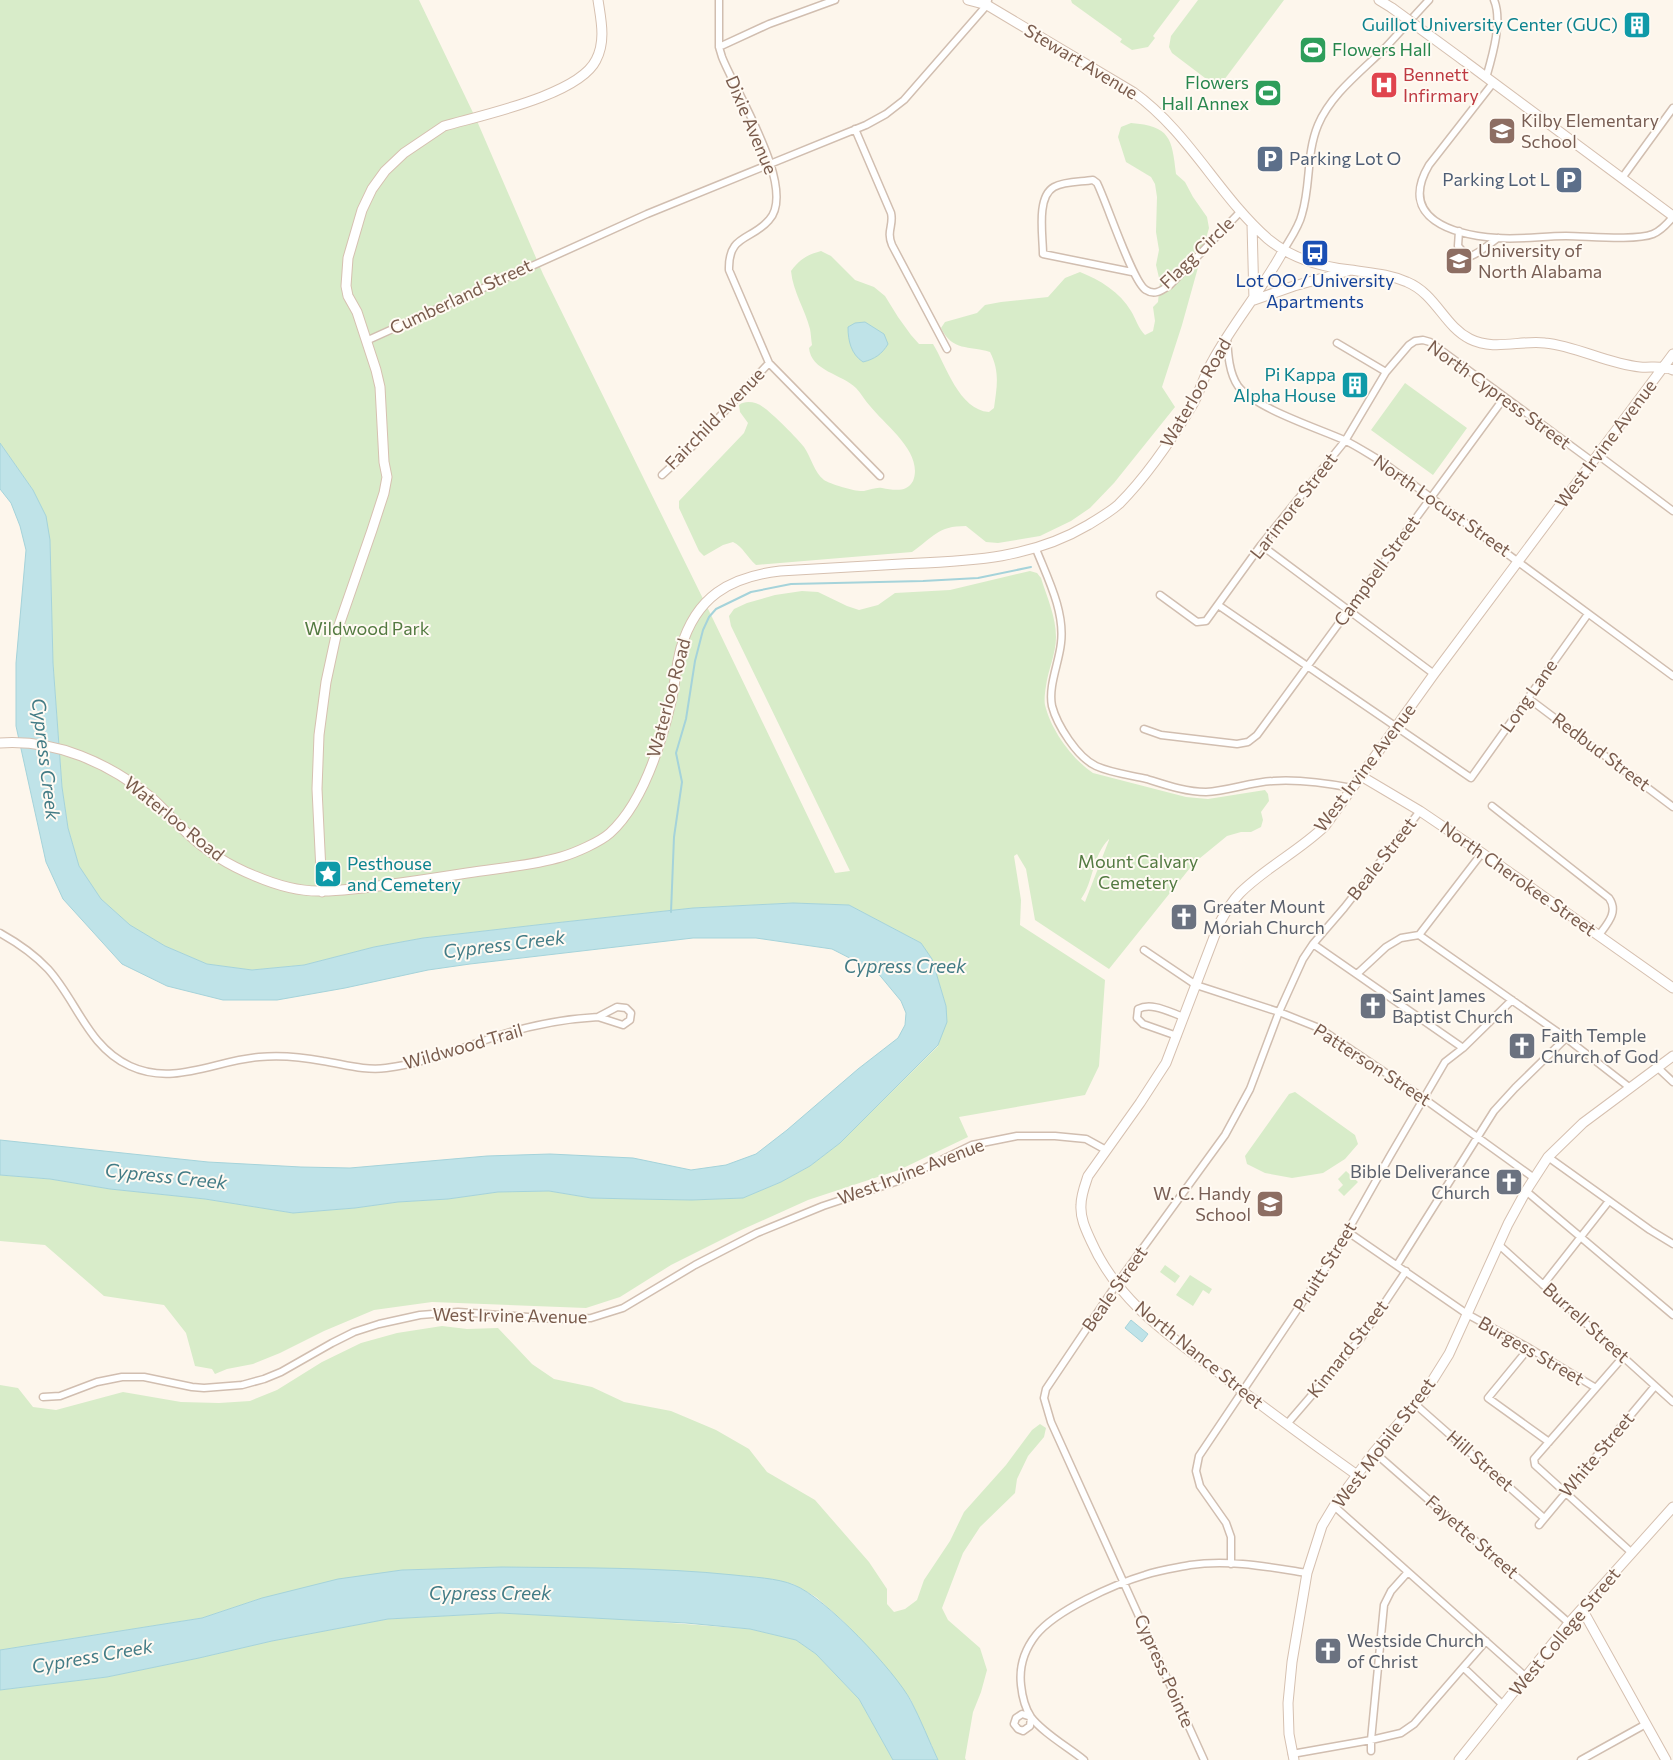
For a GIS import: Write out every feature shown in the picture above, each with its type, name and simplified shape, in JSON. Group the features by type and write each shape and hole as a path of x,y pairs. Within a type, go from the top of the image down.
{"street":[{"path":"322,892 317,789 319,735 326,682 336,631 372,530 387,477 384,462 380,387 357,312 348,296 346,286 348,258 355,232 362,210 372,189 385,171 404,153 444,126 548,95 575,82 587,73 596,61 601,47 603,32 598,0"},
{"name":"Dixie Avenue","path":"720,0 719,47 725,66 771,162 777,200 775,212 769,220 737,242 731,250 728,260 729,270 769,363 880,476"},
{"path":"719,47 769,24 835,0"},
{"name":"Stewart Avenue","path":"968,0 987,3 1133,92 1152,106 1168,122 1252,224 1283,251 1312,264 1388,275 1409,283 1434,301 1458,331 1470,339 1484,344 1499,346 1545,343 1632,366 1664,367 1673,370"},
{"path":"1379,0 1463,60 1489,80 1622,178 1673,217 1665,226 1653,234 1632,237 1564,236 1498,238 1459,231 1445,227 1432,220 1423,207 1419,192 1422,177 1489,80 1497,20 1494,0"},
{"path":"1283,251 1302,215 1306,200 1308,162 1313,139 1324,111 1429,0"},
{"name":"Cumberland Street","path":"366,341 557,254 771,162 855,129 886,114 904,100 987,3"},
{"path":"1622,178 1673,108"},
{"path":"855,129 891,213 892,223 888,232 892,245 947,349"},
{"name":"Flagg Circle","path":"1132,272 1043,254 1043,203 1049,191 1055,186 1093,180 1097,184 1132,272 1144,290 1152,293 1161,292 1170,285 1241,211"},
{"path":"1252,224 1254,300 1294,286 1352,270"},
{"path":"1459,231 1458,246 1464,253 1471,256 1481,252 1498,238"},
{"name":"Waterloo Road","path":"0,743 43,744 82,756 108,768 152,798 190,836 213,854 254,876 284,887 322,892 380,886 562,857 608,835 621,822 634,802 657,753 671,702 680,650 688,628 700,609 716,593 735,581 756,574 995,558 1036,549 1079,530 1098,519 1117,506 1165,448 1194,402 1211,363 1226,338 1270,276 1283,251"},
{"name":"North Locust Street","path":"1226,338 1231,371 1238,386 1249,396 1304,424 1345,441 1384,463 1673,676"},
{"name":"North Cypress Street","path":"1386,372 1408,345 1422,340 1430,342 1504,398 1673,511"},
{"path":"1337,343 1386,372"},
{"name":"West Irvine Avenue","path":"43,1396 60,1396 97,1382 122,1377 144,1377 198,1388 242,1385 264,1380 281,1372 332,1342 354,1332 386,1322 420,1315 458,1312 556,1319 591,1318 623,1308 695,1265 757,1233 823,1206 898,1181 972,1145 1017,1136 1050,1136 1086,1139 1106,1150 1160,1073 1177,1036 1226,910 1241,892 1314,837 1325,826 1434,674 1673,354"},
{"name":"Fairchild Avenue","path":"662,475 686,453 769,363"},
{"name":"Larimore Street","path":"1160,595 1189,617 1198,622 1206,621 1261,545 1345,441 1386,372"},
{"name":"Campbell Street","path":"1144,729 1161,735 1237,744 1248,742 1257,735 1504,398"},
{"path":"1261,545 1434,674"},
{"path":"1036,549 1057,605 1061,627 1061,642 1052,688 1051,704 1056,719 1063,731 1082,756 1095,766 1184,789 1206,792 1274,780 1320,782 1352,788"},
{"path":"1218,605 1396,727"},
{"name":"Long Lane","path":"1396,727 1471,778 1588,614"},
{"name":"Redbud Street","path":"1528,698 1673,807"},
{"name":"North Cherokee Street","path":"1361,776 1420,811 1482,853 1673,988"},
{"path":"1492,806 1609,898 1613,907 1612,914 1599,935"},
{"name":"Beale Street","path":"1124,1582 1051,1422 1044,1398 1046,1389 1116,1285 1225,1135 1250,1089 1295,973 1313,944 1344,908 1420,811"},
{"path":"1357,974 1386,947 1401,938 1420,934 1482,853"},
{"name":"Wildwood Trail","path":"0,933 25,948 48,970 93,1036 109,1054 130,1066 155,1074 187,1073 230,1061 259,1057 285,1057 322,1061 350,1067 383,1069 414,1064 540,1024 577,1018 598,1017"},
{"path":"1420,934 1566,1038 1629,1087"},
{"path":"1313,944 1464,1048"},
{"name":"Patterson Street","path":"1144,950 1196,984 1279,1012 1319,1028 1423,1098 1534,1178"},
{"name":"Pruitt Street","path":"1231,1564 1231,1537 1226,1523 1200,1486 1196,1472 1199,1456 1244,1392 1348,1232 1445,1062 1464,1048 1512,1000"},
{"path":"1177,1036 1144,1024 1137,1018 1138,1009 1145,1005 1152,1006 1184,1017"},
{"path":"617,1007 626,1008 631,1014 630,1020 623,1025 598,1017 617,1007"},
{"path":"1398,1265 1477,1138 1504,1099 1566,1038"},
{"name":"West Mobile Street","path":"1293,1757 1289,1734 1288,1703 1292,1662 1307,1573 1322,1526 1334,1506 1374,1452 1424,1394 1448,1354 1498,1244 1526,1191 1548,1158 1583,1123 1673,1056"},
{"path":"1657,1067 1673,1082"},
{"name":"North Nance Street","path":"1106,1150 1088,1176 1083,1189 1081,1205 1082,1217 1089,1236 1103,1266 1116,1285 1145,1316 1244,1392 1357,1474"},
{"path":"1548,1158 1673,1244"},
{"path":"1526,1191 1673,1315"},
{"path":"1543,1285 1610,1201"},
{"name":"Burgess Street","path":"1348,1232 1467,1314 1596,1388"},
{"name":"Burrell Street","path":"1498,1244 1673,1402"},
{"name":"Kinnard Street","path":"1287,1424 1361,1338 1406,1271"},
{"path":"1528,1348 1488,1398 1549,1442"},
{"path":"1623,1357 1534,1459 1534,1462 1535,1465 1632,1553"},
{"name":"White Street","path":"1538,1525 1655,1386"},
{"name":"Hill Street","path":"1415,1404 1544,1518"},
{"name":"Fayette Street","path":"1374,1452 1569,1623"},
{"path":"1334,1506 1526,1677"},
{"name":"West College Street","path":"1458,1760 1569,1623 1673,1507"},
{"path":"1084,1760 1050,1734 1031,1716 1021,1691 1020,1676 1028,1647 1037,1633 1054,1618 1081,1602 1124,1582 1146,1574 1191,1565 1250,1564 1307,1573"},
{"path":"1372,1751 1371,1740 1384,1605 1391,1592 1408,1572"},
{"name":"Cypress Pointe","path":"1124,1582 1204,1760"},
{"path":"1582,1609 1666,1760"},
{"path":"1293,1757 1401,1733 1414,1724 1486,1641"},
{"path":"1464,1668 1503,1705"},
{"path":"1581,1760 1646,1724"}],"green space":[{"name":"Wildwood Park","path":"0,0 419,0 477,121 543,274 712,617 835,873 850,871 731,626 729,616 734,609 775,595 802,591 818,592 859,610 878,605 895,593 950,590 1030,571 1037,573 1041,578 1056,630 1056,643 1047,680 1045,705 1057,734 1077,760 1093,773 1186,797 1208,799 1265,790 1269,801 1261,812 1263,820 1261,827 1251,832 1241,832 1227,836 1194,863 1109,969 1035,920 1026,869 1017,854 1014,856 1021,900 1020,925 1105,980 1099,1066 1085,1095 959,1117 968,1137 899,1170 808,1200 739,1231 671,1265 620,1297 586,1308 432,1302 374,1310 253,1364 227,1369 215,1374 212,1369 195,1366 186,1333 164,1305 104,1296 45,1245 0,1241 0,1175 50,1179 110,1189 205,1199 293,1213 398,1202 448,1199 498,1192 549,1191 591,1198 692,1200 743,1198 781,1182 810,1166 840,1143 938,1046 946,1006 932,959 921,943 849,905 793,903 693,908 545,924 423,938 374,947 304,965 252,970 207,964 165,946 130,925 101,899 79,866 68,828 62,787 53,663 50,540 33,490 0,443","holes":["1109,839 1085,902 1081,899 1099,853"]},
{"path":"1071,0 1180,0 1153,36 1155,38 1148,47 1132,50 1120,42 1122,39 1072,3"},
{"path":"1198,0 1284,0 1224,80 1216,82 1209,81 1172,53 1169,47 1171,36"},
{"path":"1131,123 1154,127 1167,136 1173,151 1176,174 1185,182 1207,217 1209,228 1182,325 1162,387 1175,407 1114,483 1090,508 1071,521 1040,536 998,543 986,542 966,526 942,530 912,552 756,565 733,542 723,545 704,556 699,551 679,508 679,501 744,433 748,423 740,412 739,405 742,403 751,402 763,407 785,426 801,443 818,473 827,482 849,489 864,491 878,488 903,489 913,481 915,471 913,460 902,440 868,404 856,388 821,367 811,356 809,348 812,345 810,329 794,286 791,271 801,260 808,256 821,251 831,256 855,280 874,287 885,296 898,317 919,344 933,344 955,385 969,403 989,412 994,408 997,379 990,352 962,346 951,341 941,328 945,322 977,313 985,305 1048,297 1065,278 1080,272 1115,292 1131,311 1145,335 1153,331 1155,321 1153,307 1158,302 1160,282 1156,265 1159,250 1156,232 1157,197 1155,184 1151,177 1126,162 1118,137 1121,127"},
{"path":"1405,383 1467,428 1433,475 1371,430"},
{"path":"1295,1092 1355,1135 1358,1144 1345,1159 1323,1173 1292,1178 1265,1173 1247,1164 1245,1156 1289,1094"},
{"path":"1346,1171 1358,1182 1344,1196 1338,1190 1343,1185 1338,1179"},
{"path":"1165,1265 1180,1276 1175,1283 1160,1272"},
{"path":"1190,1275 1212,1289 1209,1294 1203,1290 1193,1306 1176,1295"},
{"path":"442,1326 467,1329 498,1328 532,1364 554,1379 592,1387 624,1402 671,1411 716,1430 749,1449 767,1472 815,1500 869,1562 887,1589 887,1604 894,1612 905,1609 917,1600 924,1580 950,1541 964,1512 1006,1465 1032,1430 1040,1424 1046,1428 1044,1437 1028,1456 1017,1479 1015,1493 980,1527 963,1553 942,1608 948,1620 980,1648 987,1670 973,1712 966,1760 938,1760 911,1700 889,1671 843,1621 816,1597 793,1584 762,1578 654,1570 502,1567 402,1570 262,1598 202,1618 0,1650 0,1385 18,1388 33,1407 56,1410 123,1392 181,1402 219,1403 250,1401 277,1390 322,1362 361,1343 397,1333"},
{"path":"500,1613 606,1618 750,1629 796,1640 816,1654 859,1699 893,1760 0,1760 0,1690 107,1677 272,1641 388,1619"}],"water":[{"path":"865,322 884,334 888,344 878,356 863,362 851,347 848,327 855,323"},
{"name":"Cypress Creek","path":"0,443 33,490 46,516 50,540 53,663 62,787 68,828 79,866 101,899 130,925 165,946 207,964 252,970 304,965 374,947 423,938 545,924 693,908 793,903 849,905 921,943 932,959 946,1006 947,1022 938,1045 840,1143 810,1166 781,1182 743,1198 692,1200 591,1198 549,1191 498,1192 448,1199 398,1202 293,1213 205,1199 110,1189 50,1179 0,1175 0,1140 208,1162 301,1167 350,1168 487,1156 550,1154 633,1158 691,1170 726,1165 756,1154 898,1038 905,1025 906,1013 901,1001 877,972 832,949 756,938 693,938 470,964 428,970 277,1000 223,1000 167,986 122,964 63,899 46,862 16,726 16,663 26,550 20,526 11,503 0,489"},
{"path":"1131,1320 1148,1334 1142,1342 1125,1328"},
{"name":"Cypress Creek","path":"502,1567 618,1568 705,1572 764,1578 794,1585 807,1592 840,1619 890,1672 911,1701 938,1760 893,1760 859,1699 816,1654 796,1640 750,1629 686,1623 500,1613 388,1619 272,1641 107,1677 0,1690 0,1650 202,1618 262,1598 338,1579 402,1570"}],"waterway":[{"path":"671,912 674,837 682,782 676,753 686,719 695,661 703,630 709,617 716,609 751,592 791,584 978,578 1031,567"}],"place":[{"name":"Guillot University Center (GUC)","path":"1637,25"},
{"name":"Flowers Hall","path":"1313,50"},
{"name":"Bennett Infirmary","path":"1384,85"},
{"name":"Flowers Hall Annex","path":"1268,93"},
{"name":"Kilby Elementary School","path":"1502,131"},
{"name":"Parking Lot O","path":"1270,159"},
{"name":"Parking Lot L","path":"1569,180"},
{"name":"Lot OO / University Apartments","path":"1315,253"},
{"name":"University of North Alabama","path":"1459,261"},
{"name":"Pi Kappa Alpha House","path":"1355,385"},
{"name":"Pesthouse and Cemetery","path":"328,874"},
{"name":"Greater Mount Moriah Church","path":"1184,917"},
{"name":"Saint James Baptist Church","path":"1373,1006"},
{"name":"Faith Temple Church of God","path":"1522,1046"},
{"name":"Bible Deliverance Church","path":"1509,1182"},
{"name":"W. C. Handy School","path":"1270,1204"},
{"name":"Westside Church of Christ","path":"1328,1651"}],"park label":[{"name":"Mount Calvary Cemetery","path":"1138,872"}]}
